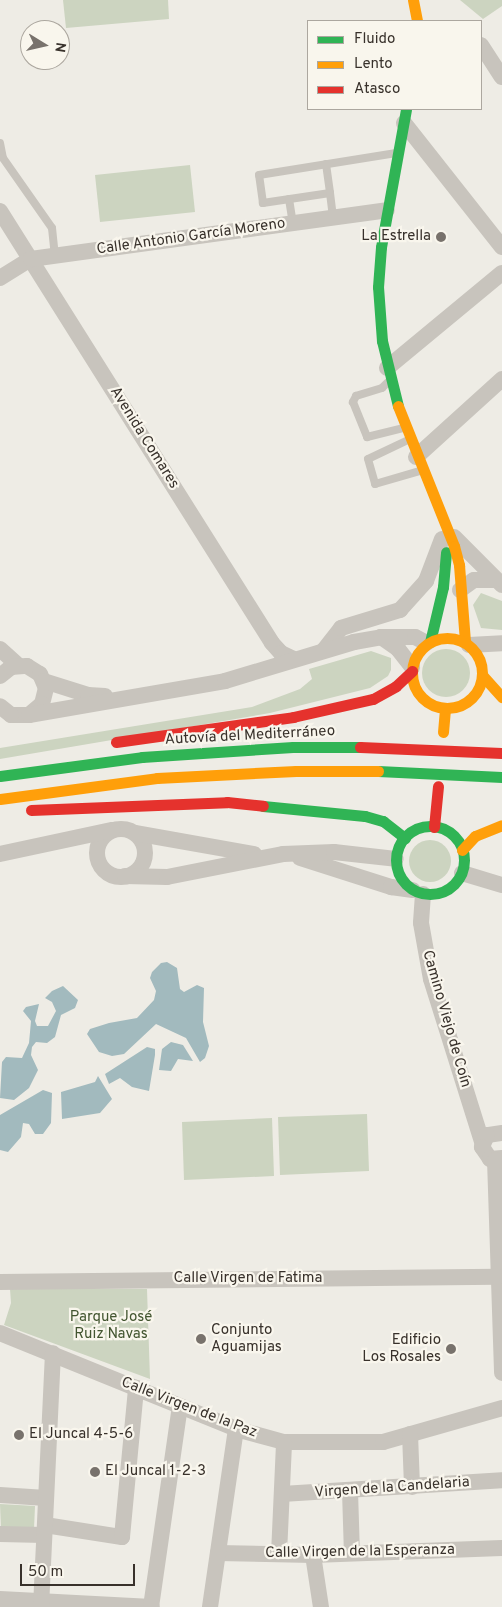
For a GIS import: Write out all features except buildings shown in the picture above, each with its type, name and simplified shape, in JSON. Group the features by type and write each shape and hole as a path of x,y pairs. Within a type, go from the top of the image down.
{"main road":[{"path":"413,0 417,20"},
{"path":"405,116 387,210 378,287 388,374 419,464 459,565 460,590 467,644"},
{"path":"444,528 446,569 429,642 415,658 412,669 417,692 434,706 445,708 466,702 474,695 482,675"},
{"path":"429,642 444,637 467,644 477,654 482,675 502,697"},
{"path":"108,743 293,717 373,699 396,686 412,669"},
{"path":"443,732 445,708"},
{"name":"Autovía del Mediterráneo","path":"0,776 142,757 293,747 397,747 502,753"},
{"path":"0,799 157,778 296,771 397,771 502,777"},
{"path":"434,827 438,786"},
{"path":"8,811 227,802 365,816 382,821 405,838"},
{"path":"462,850 475,836 502,825"},
{"path":"434,827 452,834 462,850 462,873 446,890 418,892 400,877 396,859 405,838 418,829 434,827"}],"street":[{"path":"482,47 502,77"},
{"path":"405,116 502,247"},
{"name":"Avenida Comares","path":"0,210 272,643 281,653 294,659"},
{"name":"Calle Antonio García Moreno","path":"0,278 31,259 387,210"},
{"path":"388,374 502,273"},
{"path":"419,464 500,384"},
{"path":"324,650 341,628 400,610 426,581 444,528 498,583"},
{"path":"460,590 474,580 498,583"},
{"path":"0,720 225,681 324,650 381,637 415,638 429,642"},
{"path":"381,637 398,649 412,669"},
{"path":"467,644 502,643"},
{"path":"0,649 19,666"},
{"path":"0,676 11,667 19,666 34,669 44,681 46,696 42,704 24,716 11,715 0,706"},
{"path":"44,681 88,695 125,697"},
{"path":"0,854 120,829 223,851 277,855 333,866 391,887 418,892"},
{"path":"97,856 100,841 112,830"},
{"path":"125,876 138,869 144,855 144,847 135,833"},
{"path":"76,837 97,856 110,874 125,876 167,877 277,855 334,852 396,859"},
{"path":"462,873 502,885"},
{"name":"Camino Viejo de Coín","path":"418,892 420,923 431,979 482,1142 483,1152 498,1159"},
{"path":"482,1142 491,1133 502,1133"},
{"path":"498,1159 497,1277 502,1373"},
{"name":"Calle Virgen de Fatima","path":"0,1282 497,1277"},
{"name":"Calle Virgen de la Paz","path":"0,1333 236,1429 284,1442 383,1442 502,1408"},
{"path":"41,1604 53,1353"},
{"path":"0,1534 44,1530 122,1537 136,1388"},
{"path":"0,1598 41,1604 152,1607 180,1406"},
{"path":"210,1607 236,1429"},
{"path":"410,1434 412,1487"},
{"path":"279,1554 284,1442"},
{"name":"Virgen de la Candelaria","path":"282,1494 502,1480"},
{"path":"350,1491 352,1553"},
{"path":"0,1495 46,1498"},
{"name":"Calle Virgen de la Esperanza","path":"218,1553 313,1555 502,1548"},
{"path":"313,1555 321,1607"}],"lane":[{"path":"0,144 3,158 52,228 55,255"},
{"path":"330,193 263,203 259,175 398,153"},
{"path":"326,164 333,218"},
{"path":"289,199 292,223"},
{"path":"388,374 382,388 353,398 358,419 367,437 396,428 408,434 402,446 368,459 375,484 419,464"}],"green space":[{"path":"63,0 168,0 169,19 70,28 70,20 65,20"},
{"path":"460,0 502,0 502,6 483,19"},
{"path":"190,165 195,212 100,222 95,175"},
{"path":"481,593 502,601 502,630 481,628 473,605"},
{"path":"446,649 455,651 463,656 468,664 470,673 468,682 463,690 455,695 446,697 437,695 429,690 424,682 422,673 424,664 429,656 437,651"},
{"path":"371,651 391,658 391,670 388,676 370,688 270,713 0,759 0,748 252,707 300,689 312,679 309,669"},
{"path":"434,840 442,843 448,849 451,861 448,873 442,879 426,882 418,879 412,873 409,857 412,849 418,843"},
{"path":"367,1114 369,1171 280,1175 278,1117"},
{"path":"272,1118 274,1176 184,1180 182,1122"},
{"name":"Parque José Ruiz Navas","path":"10,1289 147,1289 150,1379 4,1325 11,1303"},
{"path":"0,1504 35,1506 34,1529 1,1528"}],"water":[{"path":"167,962 177,968 180,989 184,992 197,985 204,988 203,1022 209,1046 205,1058 200,1062 186,1038 156,1024 124,1054 112,1056 99,1052 87,1034 90,1029 109,1023 137,1018 154,1000 156,991 150,978 152,972 161,963"},
{"path":"63,986 78,1000 75,1008 61,1015 55,1037 47,1043 36,1042 32,1047 31,1055 38,1070 29,1088 14,1100 0,1098 2,1062 6,1057 22,1058 29,1043 31,1021 23,1011 26,1007 39,1004 35,1021 37,1026 48,1026 56,1011 52,1002 45,998 52,991"},
{"path":"171,1042 183,1045 193,1061 178,1059 171,1071 159,1070 162,1049"},
{"path":"147,1047 155,1049 149,1091 132,1087 120,1078 109,1084 105,1074"},
{"path":"98,1076 112,1099 100,1113 62,1119 61,1092 95,1082"},
{"path":"43,1090 52,1093 51,1123 43,1134 35,1134 29,1124 23,1123 21,1137 8,1152 0,1150 0,1115"}],"traffic: fast":[{"path":"398,406 382,341 378,287 381,247 406,110"},
{"path":"430,642 443,587 446,552"},
{"path":"0,776 142,757 293,747 360,747"},
{"path":"378,771 502,777"},
{"path":"263,806 365,816 383,821 405,838"},
{"path":"430,826 443,829 454,836 461,847 464,860 461,873 454,884 443,891 430,894 417,891 406,884 399,873 396,860 399,847 406,836 417,829 430,826"}],"traffic: slow":[{"path":"413,0 417,20"},
{"path":"398,406 454,546 459,565 465,642"},
{"path":"440,638 454,638 467,644 476,653 482,666 482,673 480,686 472,698 454,708 440,708 427,702 418,693 412,680 412,666 418,653 427,644 440,638"},
{"path":"482,675 502,697"},
{"path":"443,732 445,708"},
{"path":"0,799 157,778 296,771 378,771"},
{"path":"462,850 475,836 502,825"}],"traffic: jam":[{"path":"116,742 293,717 373,699 396,686 412,671"},
{"path":"360,747 502,753"},
{"path":"434,827 438,786"},
{"path":"31,810 227,802 263,806"}],"place":[{"name":"La Estrella","path":"441,237"},
{"name":"Conjunto Aguamijas","path":"201,1339"},
{"name":"Edificio Los Rosales","path":"451,1349"},
{"name":"El Juncal 4-5-6","path":"19,1435"},
{"name":"El Juncal 1-2-3","path":"95,1472"}]}
